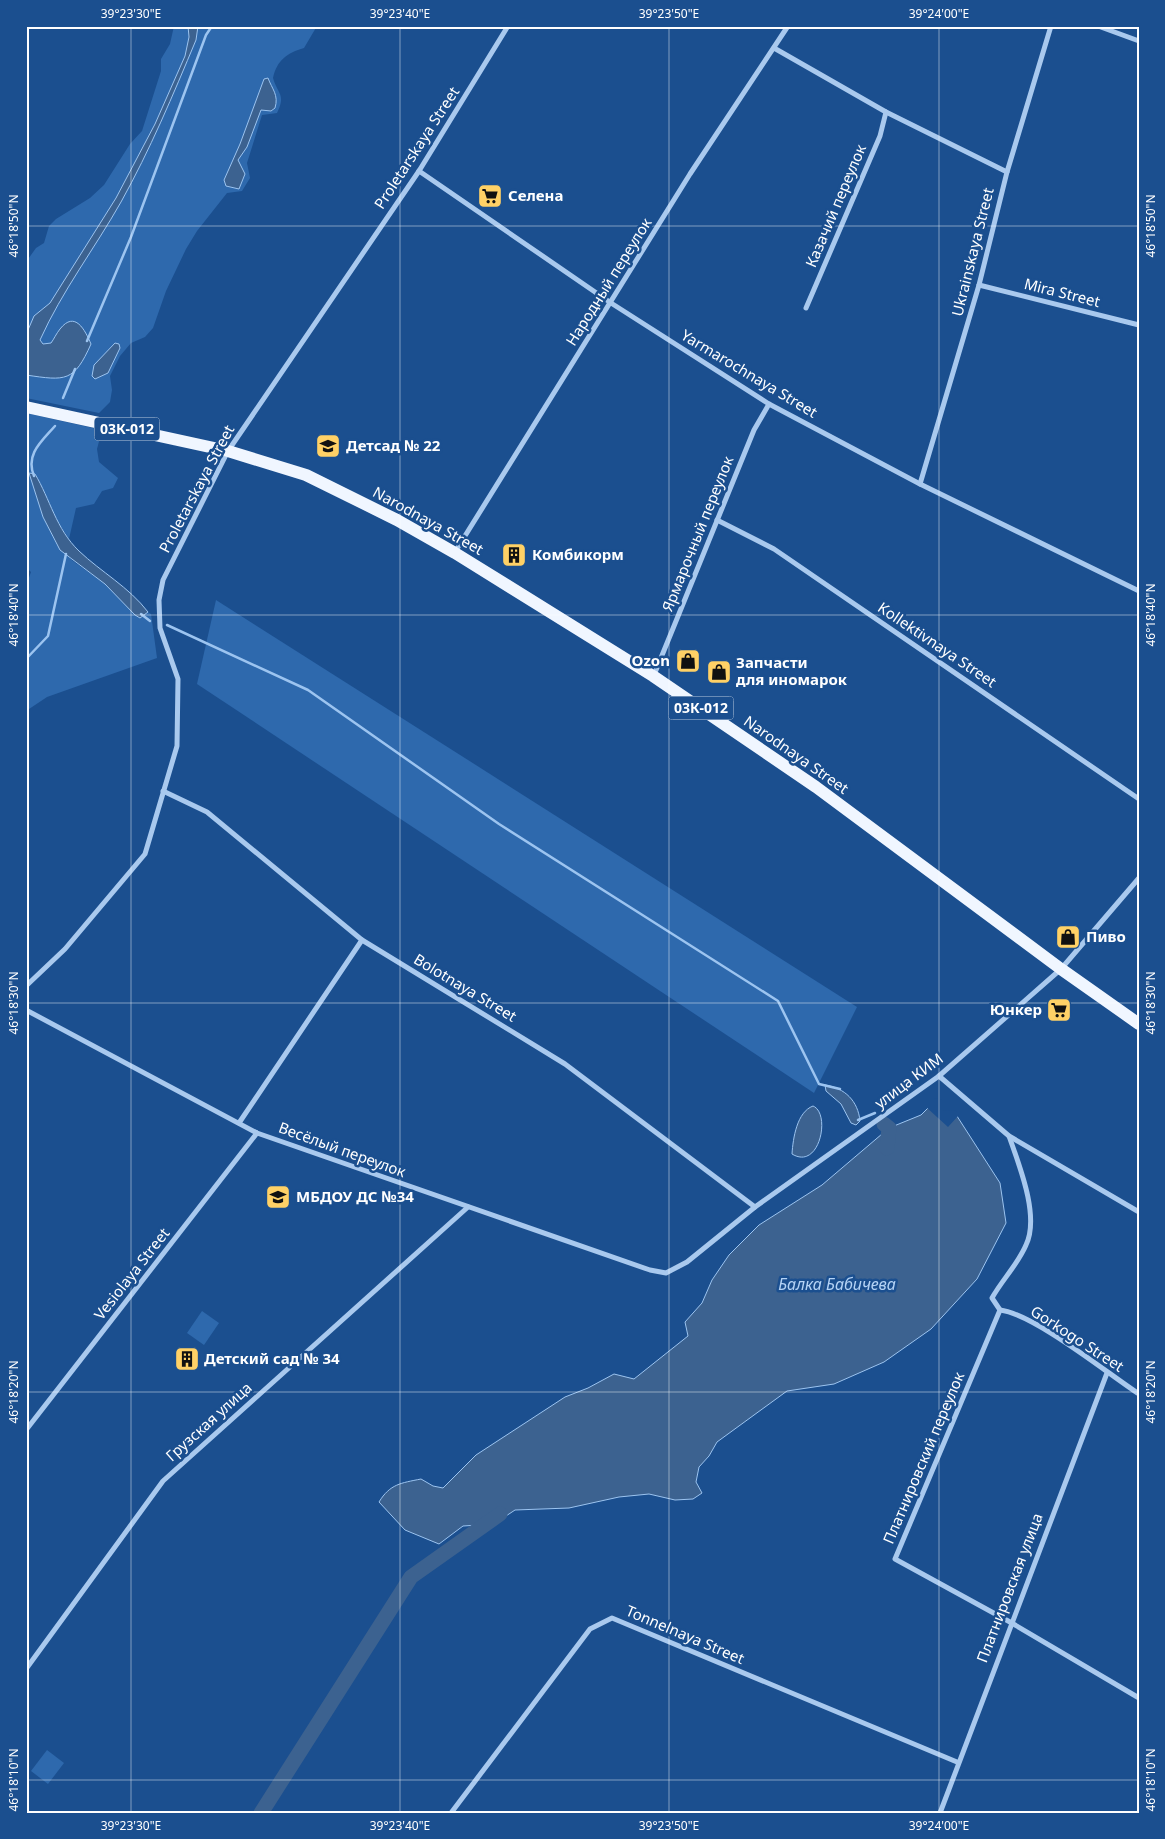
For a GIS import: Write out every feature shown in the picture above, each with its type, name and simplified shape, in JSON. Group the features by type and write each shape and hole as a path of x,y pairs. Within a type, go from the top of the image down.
{"main road":[{"name":"03К-012","path":"26,407 228,451"},
{"name":"Narodnaya Street","path":"228,451 306,475 397,520 455,552 653,676 816,787 1061,969 1139,1024"}],"street":[{"name":"Proletarskaya Street","path":"26,986 65,948 145,854 177,746 178,679 160,628 159,600 163,580 228,451 419,171 508,26"},
{"name":"Народный переулок","path":"455,552 690,174 788,26"},
{"name":"Ukrainskaya Street","path":"920,484 980,285 1007,172 1052,26"},
{"path":"1098,26 1139,41"},
{"path":"774,48 886,112 1007,172"},
{"name":"Казачий переулок","path":"806,308 880,136 886,112"},
{"name":"Yarmarochnaya Street","path":"419,171 611,302 769,404 920,484 1139,591"},
{"name":"Mira Street","path":"980,285 1139,325"},
{"name":"Ярмарочный переулок","path":"653,676 754,430 769,404"},
{"name":"Kollektivnaya Street","path":"717,520 774,549 1139,799"},
{"name":"Bolotnaya Street","path":"164,791 207,812 362,940 565,1064 755,1207"},
{"name":"улица КИМ","path":"666,1273 687,1262 755,1207 939,1076 1061,969 1139,878"},
{"path":"239,1123 362,940"},
{"name":"Весёлый переулок","path":"26,1010 257,1133 650,1270 666,1273"},
{"path":"939,1076 1009,1136 1139,1212"},
{"name":"Vesiolaya Street","path":"26,1430 257,1133"},
{"name":"Платнировский переулок","path":"1009,1136 1023,1178 1031,1220 1027,1245 992,1298 1000,1310 895,1559 1010,1622 1139,1698"},
{"name":"Грузская улица","path":"26,1669 163,1481 468,1207"},
{"name":"Gorkogo Street","path":"1000,1310 1010,1311 1053,1335 1139,1394"},
{"name":"Платнировская улица","path":"940,1813 957,1762 1010,1622 1107,1373"},
{"name":"Tonnelnaya Street","path":"451,1813 590,1629 612,1618 957,1762"}],"shaded area":[{"path":"174,26 317,26 304,48 288,55 277,66 273,78 281,98 280,107 277,113 262,115 247,163 250,178 242,191 227,193 197,231 186,249 166,291 153,328 145,337 131,343 120,356 110,376 112,390 110,402 99,413 26,398 26,262 36,248 44,243 49,226 56,219 90,198 104,185 130,144 142,131 161,71 161,59 170,44"},
{"path":"26,413 102,430 97,449 99,462 118,478 113,488 102,491 94,504 76,508 69,539 55,518 38,479 29,473 43,517 57,545 73,561 105,584 135,615 140,618 148,612 151,614 157,658 47,697 26,711 26,586 31,572 26,567"},
{"path":"216,600 857,1007 814,1093 197,684"},
{"path":"202,1311 219,1323 204,1345 187,1333"},
{"path":"47,1750 64,1763 48,1784 31,1771"}],"water":[{"path":"188,26 198,26 196,40 170,102 132,182 58,304 40,340 43,344 51,343 65,324 70,321 79,324 83,328 91,344 79,366 67,376 51,378 26,375 28,330 34,316 50,303 116,198 155,124 185,56 189,37"},
{"path":"268,78 276,96 275,108 271,111 261,110 247,147 238,160 245,174 239,189 226,186 224,180 240,144 264,79"},
{"path":"115,343 119,344 120,348 108,373 95,379 92,376 94,365"},
{"path":"29,473 35,474 59,524 71,542 88,559 124,587 148,612 140,618 135,615 105,584 60,550 43,517"},
{"path":"825,1085 844,1092 853,1102 860,1121 856,1125 851,1123 841,1104 826,1091"},
{"name":"Балка Бабичева","path":"936,1100 940,1112 955,1113 1000,1183 1006,1223 977,1279 931,1329 884,1362 834,1384 787,1391 717,1442 709,1456 699,1467 696,1482 702,1493 693,1499 675,1500 649,1494 619,1497 569,1508 515,1510 494,1524 463,1526 439,1544 405,1530 379,1502 387,1491 397,1485 421,1479 433,1486 443,1488 476,1455 565,1397 588,1388 614,1374 634,1379 688,1336 685,1322 702,1303 712,1280 729,1255 759,1225 822,1185 889,1128 921,1115"},
{"path":"813,1106 818,1111 821,1119 820,1139 810,1155 802,1157 792,1154 797,1126 803,1114"}],"pier":[{"path":"935,1098 942,1100 942,1110 956,1111 959,1115 948,1127 926,1107"}],"waterway":[{"path":"87,341 131,237 206,35 212,26"},
{"path":"63,398 75,369"},
{"path":"34,476 32,468 33,454 55,426"},
{"path":"26,659 48,636 66,554"},
{"path":"141,614 150,621"},
{"path":"167,625 308,690 499,824 778,1001 819,1084 840,1089"},
{"path":"858,1120 875,1113"},
{"path":"884,1124 889,1128 887,1148"},
{"path":"261,1813 411,1577 500,1514"}],"place":[{"name":"Селена","path":"490,196"},
{"name":"Детсад № 22","path":"328,446"},
{"name":"Комбикорм","path":"514,555"},
{"name":"Ozon","path":"688,661"},
{"name":"Запчасти для иномарок","path":"719,672"},
{"name":"Пиво","path":"1068,937"},
{"name":"Юнкер","path":"1059,1010"},
{"name":"МБДОУ ДС №34","path":"278,1197"},
{"name":"Детский сад № 34","path":"187,1359"}]}
